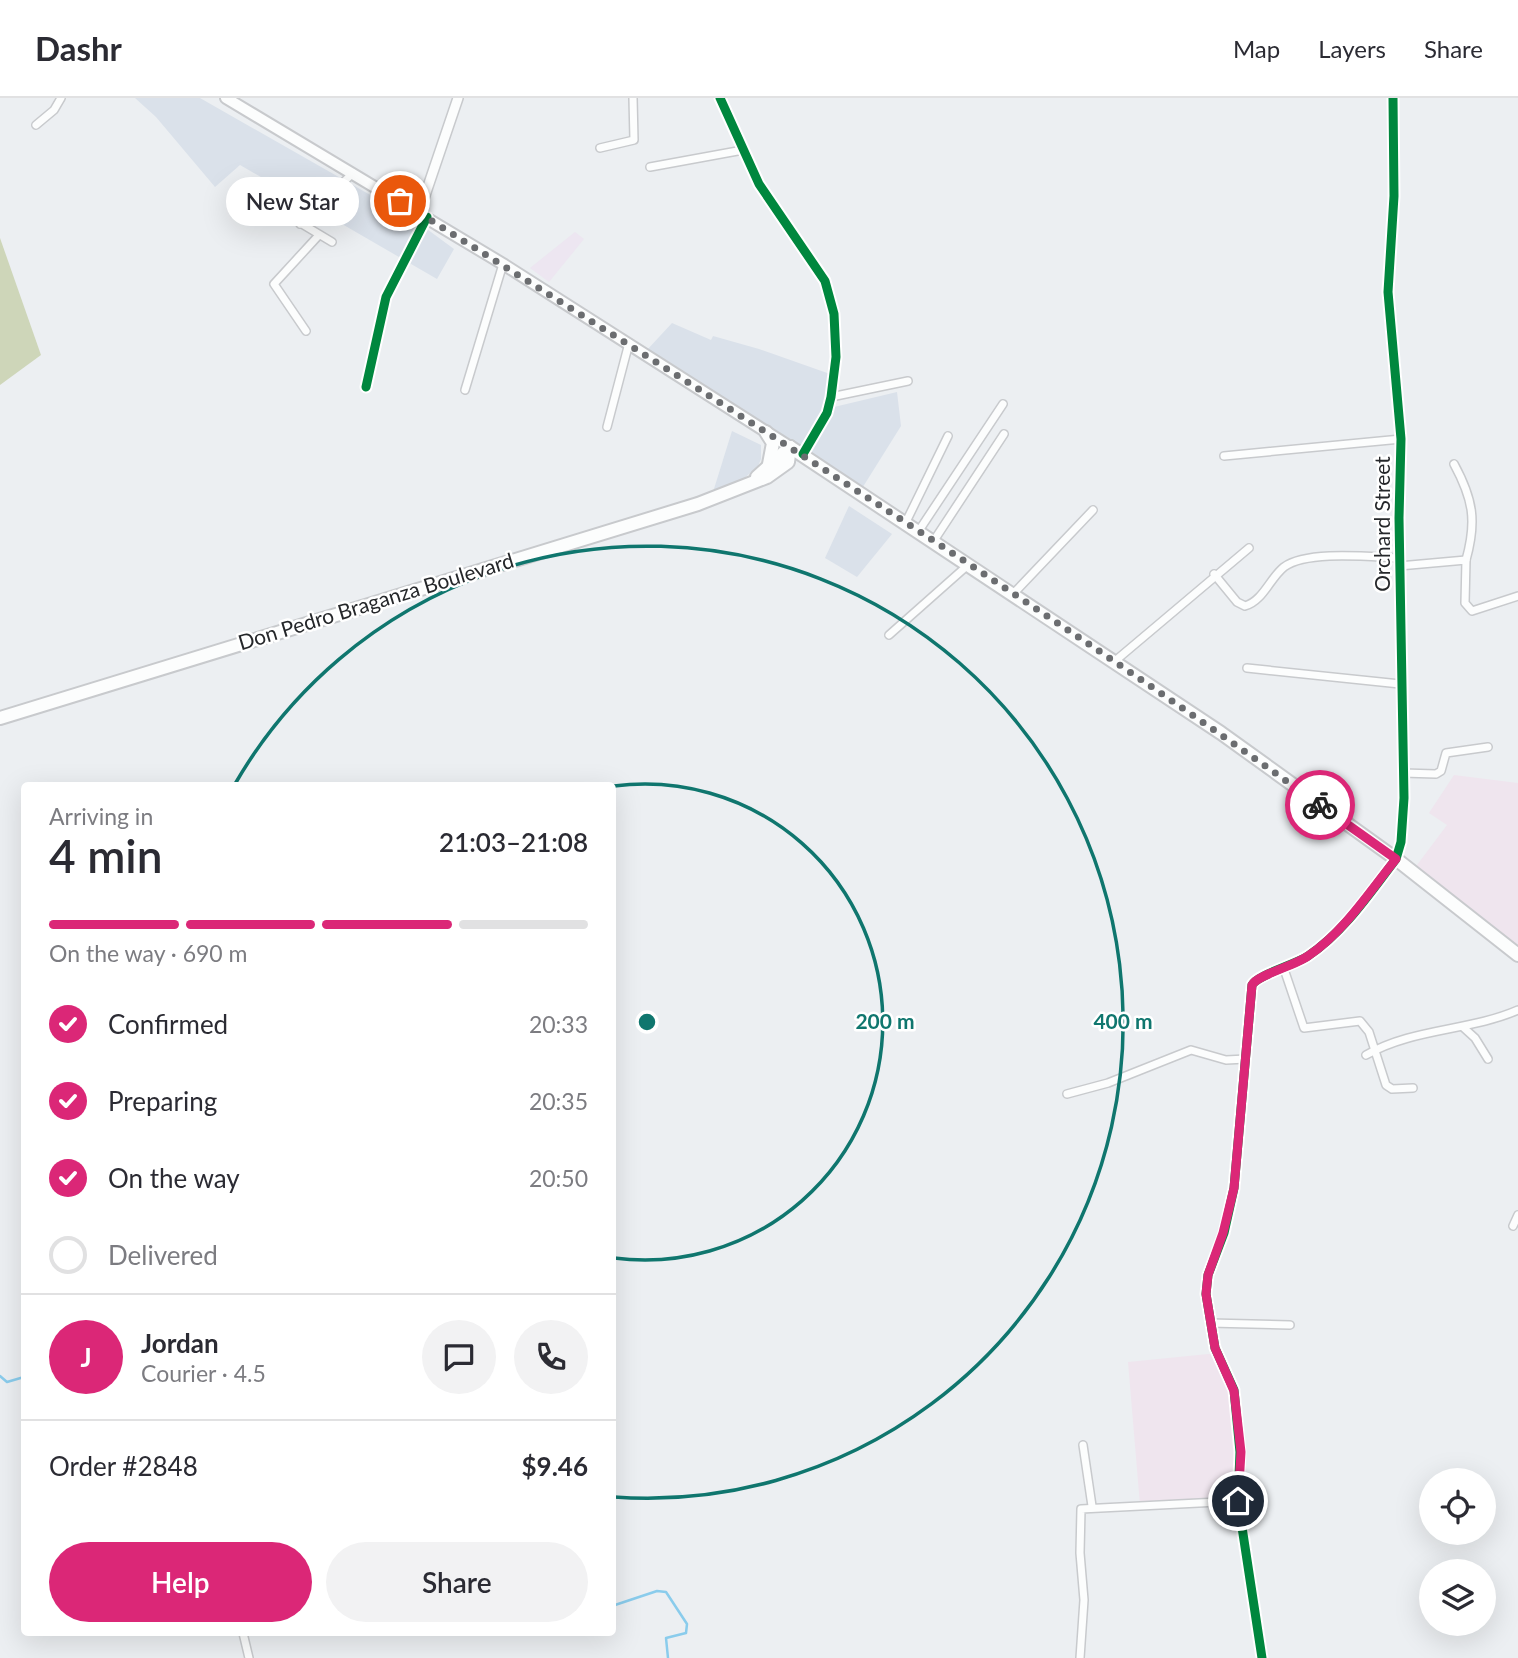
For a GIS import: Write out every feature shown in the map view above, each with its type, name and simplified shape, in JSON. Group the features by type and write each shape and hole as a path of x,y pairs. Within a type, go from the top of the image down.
{"main road":[{"path":"226,98 354,173 629,343 1115,661 1396,859 1518,955"},
{"path":"766,432 773,443 768,472 807,457"},
{"name":"Don Pedro Braganza Boulevard","path":"0,718 698,504 768,472 790,447"}],"street":[{"path":"36,125 54,110 61,98"},
{"path":"366,387 386,298 423,215 458,98"},
{"path":"600,148 634,141 633,98"},
{"path":"720,98 767,196 825,281 836,335 831,397 827,413 807,457"},
{"name":"Orchard Street","path":"1393,98 1394,190 1388,292 1401,439 1399,562 1403,773 1403,814 1396,859"},
{"path":"650,167 743,150"},
{"path":"300,224 354,173"},
{"path":"277,209 332,242"},
{"path":"306,331 274,284 319,235"},
{"path":"465,390 503,264"},
{"path":"607,427 629,343"},
{"path":"831,397 908,381"},
{"path":"918,533 1003,404"},
{"path":"933,542 1004,434"},
{"path":"905,524 948,436"},
{"path":"1224,456 1401,439"},
{"path":"1454,464 1472,505 1464,597 1467,608 1480,610 1518,596"},
{"path":"1013,594 1093,509"},
{"path":"1115,661 1214,574 1249,548"},
{"path":"1214,574 1237,602 1245,606 1256,601 1278,573 1292,562 1329,557 1399,562 1466,560"},
{"path":"889,635 968,565"},
{"path":"1247,668 1400,684"},
{"path":"1403,773 1436,774 1441,771 1446,753 1488,747"},
{"path":"1262,1658 1238,1501 1241,1452 1234,1391 1215,1348 1206,1294 1208,1275 1232,1204 1252,985 1258,976 1284,969 1326,942 1396,859"},
{"path":"1284,969 1304,1028 1360,1021 1369,1032 1376,1049 1385,1085 1392,1089 1413,1088"},
{"path":"1366,1055 1376,1049 1449,1027 1464,1028 1518,1010"},
{"path":"1464,1028 1475,1038 1488,1059"},
{"path":"1067,1094 1108,1083 1191,1051 1226,1060 1245,1059"},
{"path":"1513,1226 1518,1215"},
{"path":"1210,1323 1290,1325"},
{"path":"1083,1445 1092,1506"},
{"path":"1080,1658 1084,1600 1079,1516 1083,1507 1132,1508 1238,1501"},
{"path":"244,1636 249,1658"}],"shaded area":[{"path":"135,98 200,98 416,221 454,249 437,279 240,165 215,187 156,117"},
{"path":"575,232 584,239 549,282 530,268"},
{"path":"672,323 711,340 713,336 759,349 830,374 828,403 834,407 897,392 901,426 861,490 755,418 647,350"},
{"path":"732,431 761,445 761,459 758,466 741,481 713,492"},
{"path":"849,506 892,534 857,577 825,558"},
{"path":"1454,775 1518,783 1518,947 1414,869 1447,825 1429,813"},
{"path":"1216,1354 1231,1394 1237,1445 1232,1498 1140,1505 1128,1362"}],"green space":[{"path":"0,238 41,355 0,385"}],"waterway":[{"path":"0,1376 7,1382 21,1378"},
{"path":"616,1605 657,1591 666,1592 687,1624 686,1633 666,1638 668,1658"}],"cycle path":[{"path":"720,98 759,184 825,281 834,314 836,357 831,397 827,413 803,454"},
{"path":"1262,1658 1238,1501 1240,1452 1234,1390 1215,1348 1206,1294 1208,1275 1224,1233 1234,1188 1252,985 1255,981 1308,956 1333,935 1356,911 1396,859 1401,842 1404,798 1399,518 1401,439 1388,292 1394,196 1393,98"},
{"path":"366,387 386,297 427,217"}],"way so far":[{"path":"400,201 811,460 1095,647 1320,805"}],"place":[{"name":"New Star","path":"400,201"}],"route":[{"path":"1238,1501 1237,1479 1241,1452 1234,1391 1230,1374 1215,1348 1206,1294 1208,1275 1232,1204 1250,991 1258,976 1289,968 1326,942 1356,910 1396,859 1320,805"}]}
